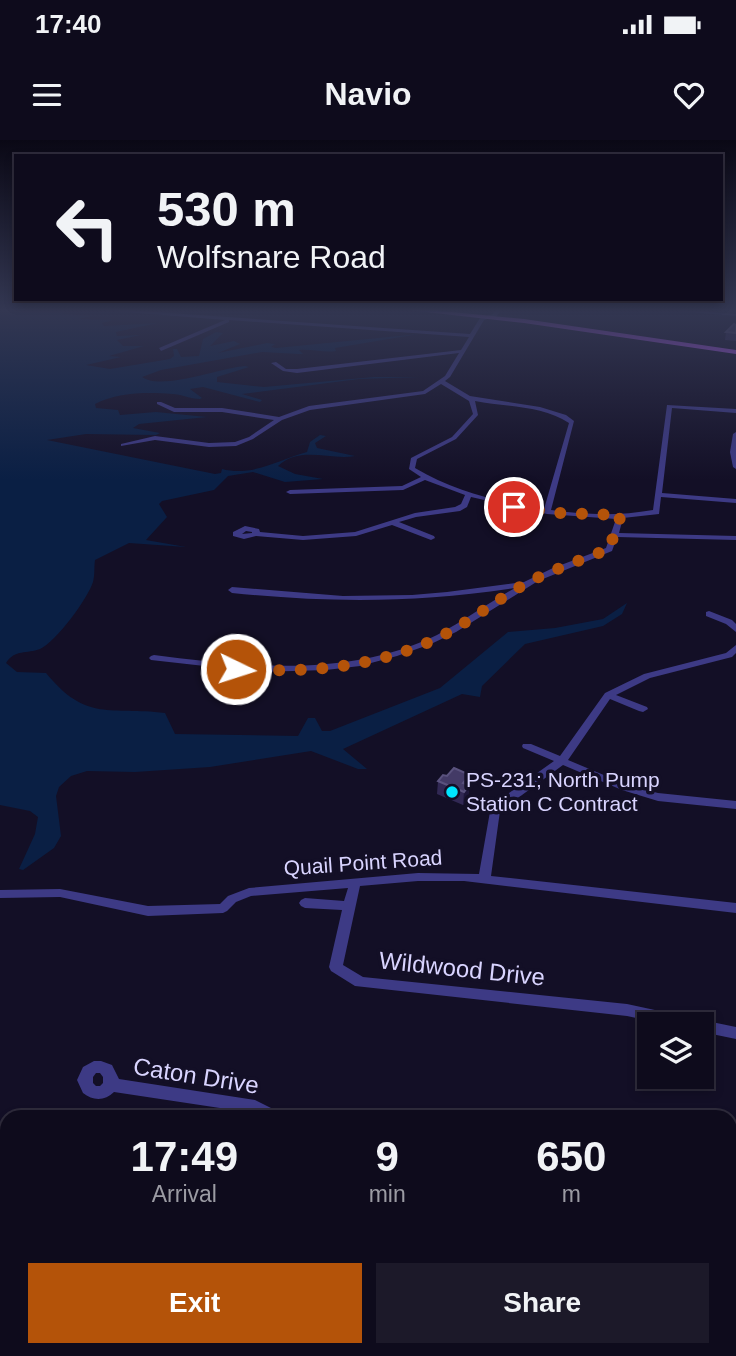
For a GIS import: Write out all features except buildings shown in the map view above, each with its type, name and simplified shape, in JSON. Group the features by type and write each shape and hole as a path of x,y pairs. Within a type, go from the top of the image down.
{"street":[{"path":"280,367 297,371 332,367"},
{"path":"123,445 155,438 216,445 236,444 251,438 280,419 329,404 425,391 442,382 452,367"},
{"path":"442,382 474,402 476,414"},
{"path":"468,397 506,406 553,412 572,422 547,512"},
{"path":"159,403 179,410 222,410 280,419"},
{"path":"506,406 476,414 454,438 411,460 412,469 426,477 514,507 547,512 621,515 656,512 671,405 736,411"},
{"path":"736,434 733,449 736,467"},
{"path":"289,492 403,488 426,477"},
{"path":"256,534 335,537 367,532 415,515 457,509 464,505 469,493"},
{"path":"659,495 736,501"},
{"path":"154,657 278,672 370,662 430,642 528,583 609,549 621,515"},
{"path":"394,523 431,538"},
{"path":"616,535 736,537"},
{"path":"232,590 304,599 394,601 456,595 528,583"},
{"path":"709,614 729,622 736,629"},
{"path":"484,879 495,809 562,761 608,695 647,676 734,654"},
{"path":"608,695 643,709"},
{"path":"527,746 626,788 658,797 736,805"},
{"name":"Quail Point Road","path":"0,894 60,893 133,910 185,911 223,908 232,899 249,892 441,876 736,908"},
{"path":"305,903 349,906 355,882"},
{"name":"Wildwood Drive","path":"349,906 336,967 360,982 637,1012"},
{"path":"714,1028 736,1032"},
{"name":"Caton Drive","path":"112,1085 261,1110"}],"water":[{"path":"0,367 110,369 179,367 142,377 151,381 163,381 248,367 217,377 217,382 264,387 374,377 420,377 359,379 242,394 262,400 260,402 203,387 190,389 202,398 200,399 163,393 123,395 95,404 96,408 118,410 120,415 156,412 207,417 139,424 133,428 160,433 156,435 86,434 47,440 215,474 221,473 222,469 254,469 307,452 310,442 320,435 326,436 315,443 317,448 355,456 296,456 278,466 295,474 323,479 285,482 253,472 228,476 214,490 162,501 159,504 167,517 146,540 186,547 129,543 95,560 94,579 90,589 62,629 47,645 17,654 6,663 17,672 46,673 61,689 87,706 165,713 175,734 298,736 308,718 315,718 322,731 330,731 440,688 508,632 555,628 603,619 627,603 622,614 603,626 525,644 482,686 480,697 462,694 343,749 367,769 358,769 311,751 210,767 135,772 87,771 71,776 59,787 56,796 61,836 54,848 23,870 19,869 35,834 38,817 30,811 0,805"}],"place":[{"name":"PS-231; North Pump Station C Contract","path":"452,792"}],"route":[{"path":"236,669 278,672 334,668 370,662 430,642 528,583 609,549 621,515 579,515 514,507"}]}
